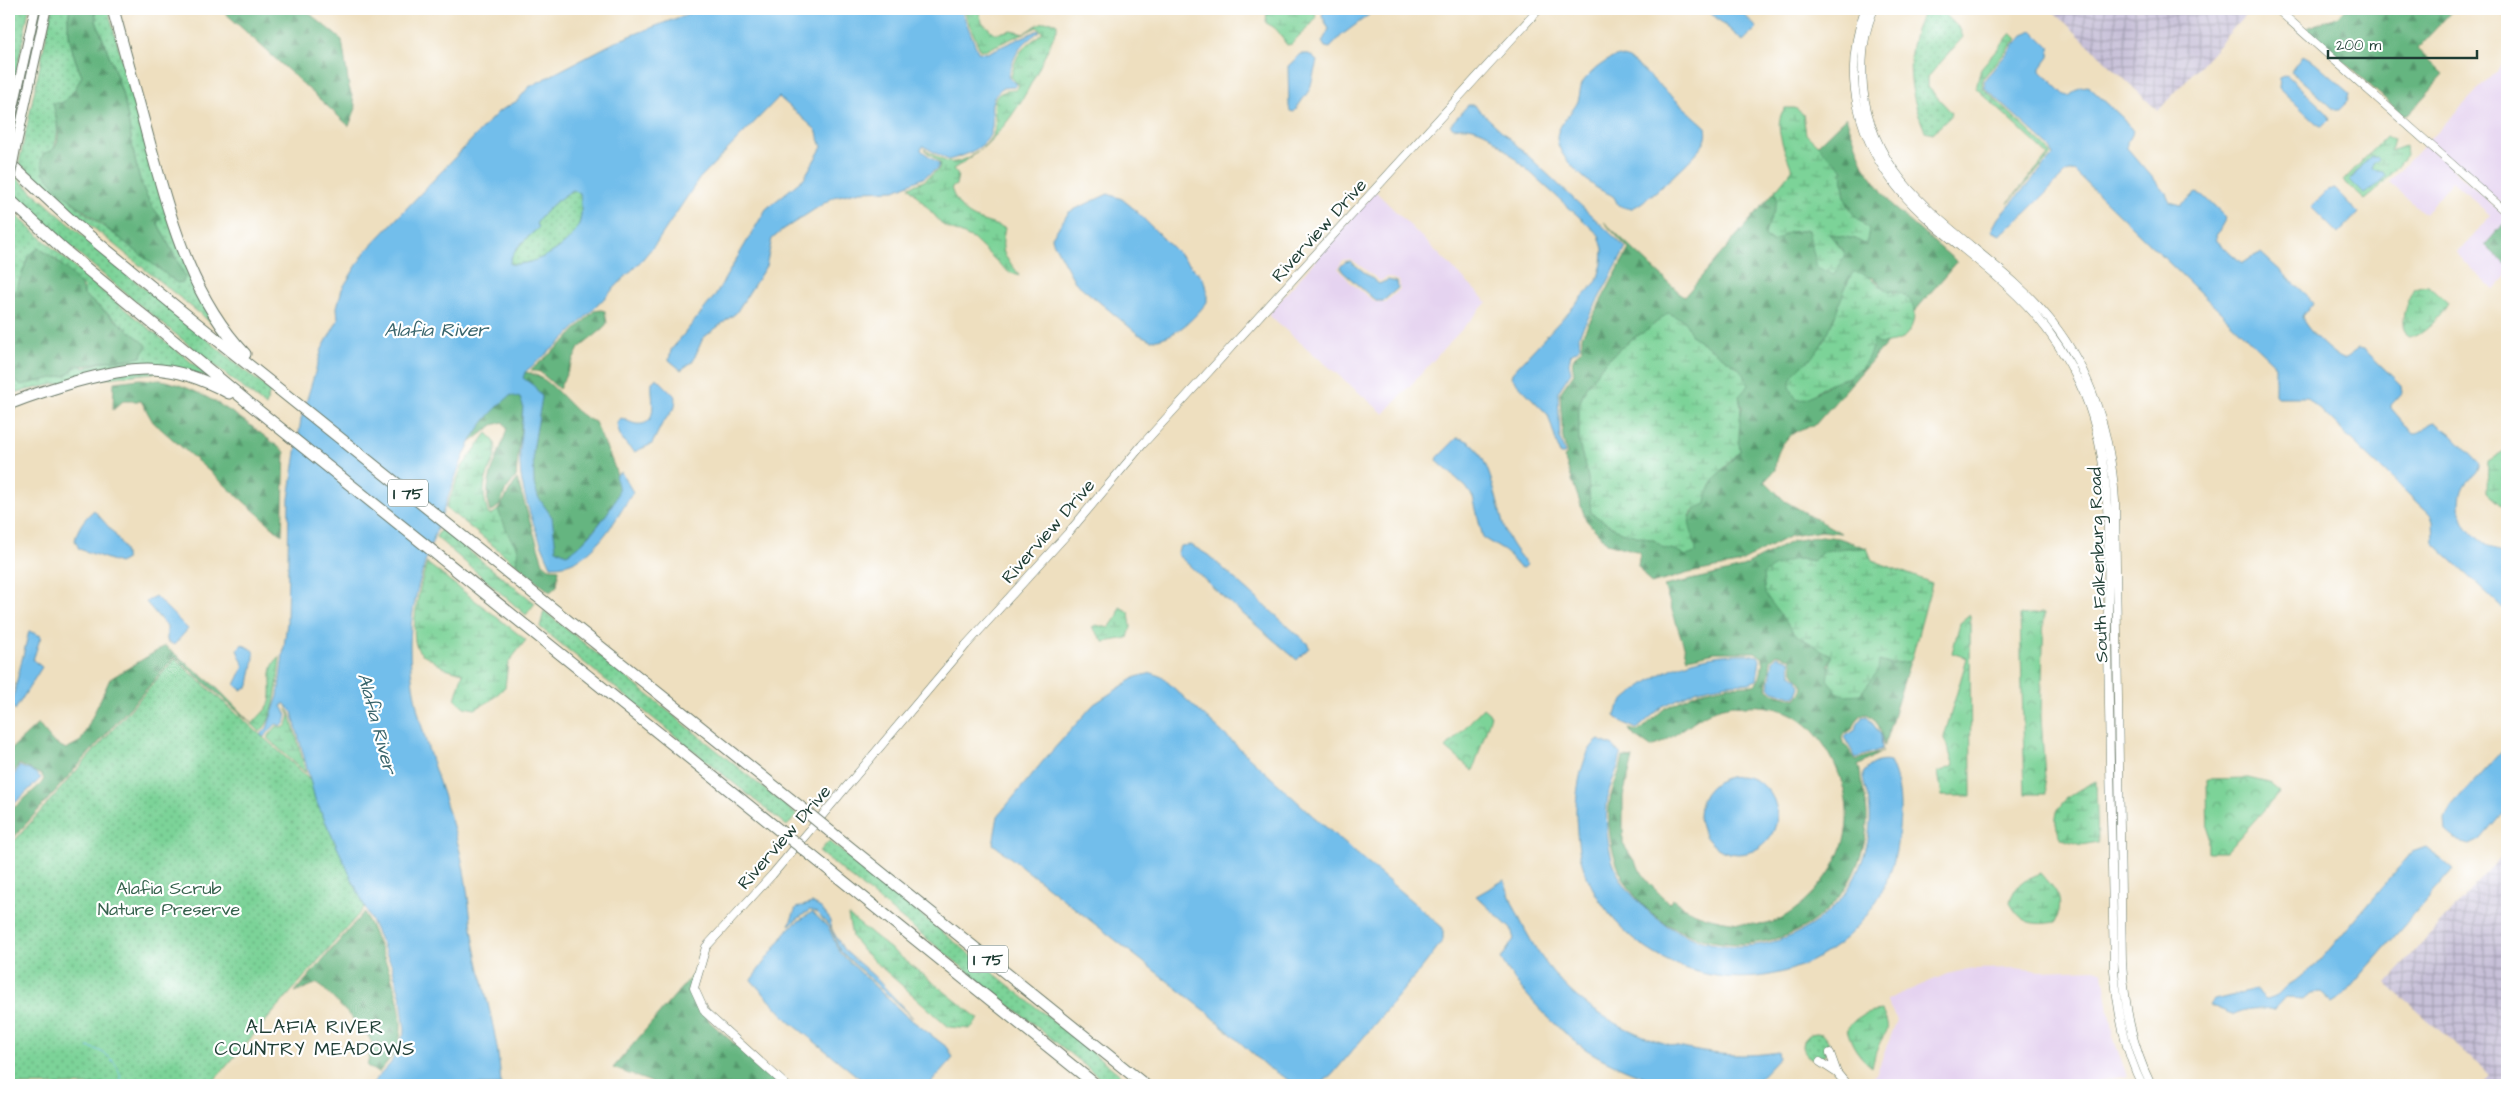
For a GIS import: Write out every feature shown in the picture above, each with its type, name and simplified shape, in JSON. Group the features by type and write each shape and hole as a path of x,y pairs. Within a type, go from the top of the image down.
{"highway":[{"path":"113,9 159,175 185,258 195,282 220,323 268,380"},
{"name":"I 75","path":"9,163 77,226 1145,1085"},
{"name":"I 75","path":"9,199 64,250 250,404 1096,1085"},
{"path":"9,404 58,387 124,369 148,368 189,374 250,404"},
{"path":"9,396 58,387"}],"main road":[{"path":"9,128 35,9"},
{"path":"9,182 46,9"}],"street":[{"name":"Riverview Drive","path":"786,1085 705,1012 694,988 706,947 778,868 966,645 1069,532 1142,445 1539,9"},
{"name":"South Falkenburg Road","path":"1865,9 1857,36 1853,73 1861,122 1878,163 1907,202 1938,222 2018,285 2048,318 2062,345 2096,399 2108,445 2113,475 2114,970 2118,1012 2132,1063 2142,1085"},
{"name":"South Falkenburg Road","path":"1874,9 1865,37 1862,64 1864,95 1869,119 1885,158 1897,177 1938,222"},
{"path":"2277,9 2507,213"},
{"name":"South Falkenburg Road","path":"2113,714 2121,952 2125,1008 2136,1050 2150,1085"},
{"path":"1830,1053 1837,1073"},
{"path":"1820,1062 1837,1073 1847,1085"},
{"path":"2132,1063 2140,1067 2150,1085"}],"shaded area":[{"path":"2051,9 2251,9 2158,111"},
{"path":"2507,60 2507,210 2429,140"},
{"path":"2425,144 2507,217 2507,222 2485,245 2507,266 2507,276 2494,290 2456,254 2491,215 2452,181 2425,214 2389,182"},
{"path":"1375,191 1487,302 1384,414 1268,315","holes":["1351,259 1380,281 1388,277 1399,281 1400,289 1385,303 1375,302 1351,283 1338,268 1343,260"]},
{"path":"2507,850 2507,1085 2483,1085 2490,1075 2386,983"},
{"path":"2016,968 2040,971 2095,969 2103,972 2113,1037 2127,1076 2076,1085 1862,1085 1876,1074 1897,1020 1886,1000 1947,974 1974,969"}],"green space":[{"path":"9,9 29,9 9,111"},
{"path":"52,9 70,9 68,16 69,33 73,52 82,76 79,84 55,114 57,137 44,173 58,189 91,218 147,255 185,276 157,222 162,219 152,207 140,179 125,104 112,62 96,21 95,9 108,9 158,190 220,330 80,217 19,163"},
{"path":"70,9 95,9 96,21 125,104 140,179 152,207 162,219 157,222 185,276 183,282 177,283 59,191 44,173 41,159 44,153 51,151 56,146 58,140 58,125 53,103 62,103 72,94 82,76 73,52 69,33 68,16"},
{"path":"221,9 304,9 342,40 349,87 356,108 349,126"},
{"path":"963,9 978,9 982,22 995,34 1011,30 1024,33 986,50 980,50"},
{"path":"1267,9 1315,9 1316,18 1292,44 1287,45 1277,30 1266,23"},
{"path":"1927,9 1940,9 1960,29 1963,37 1928,77 1928,87 1952,113 1933,133 1925,131 1919,116 1910,69 1914,38 1919,23"},
{"path":"2345,9 2448,9 2451,12 2417,49 2444,75 2409,113 2403,115 2306,28 2339,16"},
{"path":"1044,22 1057,24 1057,29 1028,90 1004,125 990,141 984,146 989,141 995,128 994,107 996,97 1006,91 1016,90 1019,85 1011,77 1016,60 1022,50 1043,32 1037,27 1025,32"},
{"path":"2011,33 2017,39 1982,79 1983,88 2049,150 2051,155 2008,203 2048,155 1976,88 1981,68"},
{"path":"1785,108 1795,108 1803,114 1806,134 1842,169 1847,203 1855,215 1869,229 1866,245 1856,239 1829,234 1844,252 1845,256 1834,275 1817,267 1808,230 1789,232 1773,242 1765,237 1777,202 1775,191 1792,170 1779,130 1779,122"},
{"path":"1846,117 1864,166 1894,208 1957,262 1914,312 1910,301 1895,291 1888,291 1872,277 1847,283 1835,320 1816,354 1795,373 1814,395 1834,381 1847,378 1874,338 1881,344 1887,343 1814,426 1798,430 1786,440 1778,454 1775,470 1765,481 1785,501 1841,533 1821,531 1790,536 1737,564 1689,573 1651,584 1638,566 1640,552 1607,543 1586,520 1564,457 1567,455 1563,439 1560,393 1574,373 1573,359 1582,349 1582,336 1629,249 1604,222 1684,297 1775,191 1777,202 1765,237 1772,242 1789,232 1809,230 1813,245 1844,251 1829,234 1856,239 1866,245 1869,229 1855,215 1847,203 1842,169 1816,146","holes":["1668,313 1692,336 1739,368 1739,396 1742,407 1737,436 1740,451 1715,479 1706,496 1690,517 1689,529 1696,544 1686,556 1676,550 1664,548 1654,540 1621,532 1591,513 1588,477 1579,443 1579,405 1586,387 1605,362 1630,340 1646,331"]},
{"path":"2385,137 2394,139 2391,151 2405,146 2406,156 2375,192 2365,200 2343,181","holes":["2370,157 2378,159 2373,164 2372,170 2383,172 2384,176 2370,191 2351,178"]},
{"path":"924,149 948,162 962,160 976,153 953,169 958,175 956,185 951,188 960,206 966,212 979,220 1005,228 1004,253 1019,276 1007,271 973,239 944,226 909,187 924,181 939,169 940,163"},
{"path":"9,171 117,266 270,391 266,406 135,301 9,192"},
{"path":"573,190 580,193 581,214 576,230 570,238 552,253 541,258 520,264 510,264 516,249 539,227 536,224 548,209"},
{"path":"10,210 97,287 210,377 177,370 56,384 9,394 9,379 11,377 78,365 85,368 105,361 130,360 118,321 84,295 84,288 57,260 39,248 29,255 9,309"},
{"path":"2507,222 2507,266 2485,245"},
{"path":"39,248 73,275 84,295 147,345 141,357 105,361 85,366 78,365 67,375 21,385 11,377 9,379 9,309 29,255"},
{"path":"1853,272 1863,274 1888,290 1902,294 1909,299 1914,310 1911,328 1903,338 1895,341 1881,344 1874,339 1868,357 1857,372 1830,384 1810,397 1797,400 1790,386 1791,378 1816,353 1828,333"},
{"path":"2428,285 2448,303 2432,325 2420,334 2409,338 2403,326 2408,299 2414,288"},
{"path":"594,311 605,311 607,323 603,329 579,348 559,389 540,372 531,370 564,342"},
{"path":"1668,313 1684,320 1692,336 1739,368 1749,385 1739,396 1741,410 1740,451 1714,482 1707,496 1706,504 1697,508 1692,513 1689,519 1696,553 1686,556 1676,550 1664,548 1654,540 1621,532 1591,513 1588,477 1579,443 1579,405 1586,387 1605,362 1630,340 1646,331"},
{"path":"525,372 536,375 545,381 577,411 595,422 613,463 618,480 618,494 608,511 580,545 566,554 556,549 552,517 538,497 534,484 533,451 542,397 523,378"},
{"path":"140,379 167,381 202,395 231,412 285,452 282,535 153,422 141,401 123,401 113,410 114,382"},
{"path":"511,394 520,398 523,405 516,477 505,491 500,505 490,513 488,501 489,480 507,428 503,422 493,425 467,445 490,412"},
{"path":"487,433 495,444 496,450 485,483 486,505 488,514 491,515 498,510 509,536 518,549 516,564 446,508 462,467"},
{"path":"2507,449 2507,510 2487,492 2488,461"},
{"path":"517,479 543,563 549,568 559,569 557,586 550,592 516,564 518,549 509,536 498,510"},
{"path":"441,529 535,603 526,615 436,537"},
{"path":"1821,536 1839,538 1867,548 1847,548 1812,561 1800,558 1795,633 1832,656 1828,666 1879,661 1891,664 1910,661 1884,746 1877,724 1867,714 1860,715 1852,729 1842,736 1842,740 1856,760 1883,751 1858,766 1866,805 1865,838 1863,847 1841,895 1806,926 1764,942 1718,942 1675,929 1640,901 1616,861 1609,808 1610,801 1623,757 1633,758 1623,796 1623,844 1649,883 1669,903 1673,899 1696,913 1723,921 1764,925 1774,922 1794,910 1823,882 1835,864 1846,833 1846,797 1837,768 1821,740 1811,728 1787,712 1756,706 1729,705 1707,713 1670,738 1651,747 1632,734 1629,729 1637,731 1642,729 1665,708 1699,692 1727,686 1754,685 1759,680 1761,673 1763,658 1755,652 1715,652 1688,658 1664,586 1739,569 1792,541","holes":["1777,654 1791,658 1794,674 1803,684 1801,693 1796,699 1773,693 1767,688 1771,660"]},
{"path":"1867,548 1872,560 1932,583 1911,661 1891,664 1879,661 1878,671 1860,694 1844,695 1836,692 1827,679 1832,656 1795,634 1765,594 1763,574 1792,560 1812,561 1824,551"},
{"path":"427,563 526,640 508,663 505,687 490,701 475,709 464,707 455,699 463,673 438,664 420,652 416,644 414,633 416,608"},
{"path":"1120,607 1129,612 1131,627 1128,638 1104,642 1092,627 1096,625 1109,628 1118,615"},
{"path":"544,611 797,815 787,826 540,627"},
{"path":"2044,613 2041,716 2046,794 2025,794 2020,615"},
{"path":"1970,615 1971,796 1942,796 1938,772 1954,766 1944,737 1967,658 1952,653 1960,623"},
{"path":"165,646 216,687 252,724 175,657 9,843 14,834 9,829 9,807 15,807 41,784 44,779 42,775 19,764 9,779 11,749 38,724 53,742 66,749 81,741 110,679"},
{"path":"280,657 273,708 270,717 260,732 252,724 269,705 271,672 275,661"},
{"name":"Alafia Scrub Nature Preserve","path":"175,659 310,779 315,799 365,907 210,1085 9,1085 9,847"},
{"path":"1483,708 1491,715 1473,771 1446,748"},
{"path":"287,709 290,713 306,773 267,738 277,726 283,728 287,725 290,715"},
{"path":"2248,778 2269,783 2280,792 2226,852 2208,852 2207,779"},
{"path":"2096,781 2098,842 2081,845 2062,839 2057,828 2056,819 2062,803 2069,796"},
{"path":"829,841 1133,1085 1109,1085 819,852"},
{"path":"2041,873 2058,895 2060,907 2055,922 2040,924 2023,919 2010,903 2014,891 2020,884"},
{"path":"364,912 390,973 401,1023 397,1047 378,1073 367,1066 372,1043 366,1032 318,983 295,992"},
{"path":"848,915 979,1019 970,1029 949,1027 863,951 852,937"},
{"path":"694,973 692,987 710,1022 781,1085 659,1085 613,1068"},
{"path":"1882,1011 1887,1024 1887,1031 1877,1049 1872,1067 1856,1050 1847,1029 1862,1016 1871,1012"},
{"path":"1816,1033 1825,1037 1829,1046 1825,1055 1816,1059 1807,1055 1803,1046 1807,1037"}],"water":[{"name":"Alafia River","path":"695,9 961,9 978,52 987,53 1038,30 1040,31 1022,46 1013,61 1008,77 1017,84 1015,87 1002,88 994,98 992,102 992,127 987,140 982,145 976,150 948,160 923,146 921,150 939,164 937,169 923,178 895,190 861,191 834,197 784,229 772,239 766,266 736,313 703,338 693,361 681,370 669,360 671,350 714,297 766,209 804,178 822,147 816,130 779,97 699,179 657,242 641,261 563,340 525,372 523,378 534,386 542,397 533,451 534,484 538,497 552,517 556,549 566,554 572,551 595,529 617,495 618,487 615,476 621,472 633,492 600,541 578,560 565,565 551,566 534,525 521,473 520,453 523,405 520,398 511,395 476,432 463,458 427,557 417,591 410,644 411,670 421,722 462,859 474,941 497,1049 501,1085 371,1085 391,1063 405,1031 401,998 392,966 315,799 292,712 284,703 282,706 287,715 285,723 282,726 276,724 264,737 260,735 267,728 278,696 287,622 289,499 301,419 322,349 338,320 337,307 342,289 365,252 498,112 517,101 529,87 617,41 690,13","holes":["573,190 580,193 580,221 570,238 552,253 541,258 520,264 510,264 513,254 539,227 536,224 548,209"]},
{"path":"1324,9 1364,9 1370,14 1342,35 1330,48 1325,47 1322,42 1329,29 1322,16"},
{"path":"1706,9 1739,9 1757,28 1743,41"},
{"path":"2033,31 2050,48 2049,57 2041,71 2065,95 2069,96 2081,87 2088,86 2123,118 2133,131 2127,142 2127,148 2166,193 2170,202 2181,205 2196,193 2202,195 2226,218 2216,236 2217,241 2242,263 2261,253 2308,296 2313,303 2302,317 2320,341 2333,353 2344,359 2359,348 2364,349 2401,385 2402,393 2391,405 2391,408 2413,434 2419,433 2429,424 2435,422 2451,434 2480,464 2477,471 2462,490 2461,515 2476,537 2507,557 2507,612 2434,543 2433,521 2430,515 2307,397 2277,397 2275,395 2275,367 2273,363 2074,171 2066,173 2027,212 2000,235 1991,231 1998,218 2053,156 2051,148 1985,88 1984,80 2023,35"},
{"path":"1301,54 1309,54 1317,61 1310,89 1294,112 1290,111 1289,106 1288,66"},
{"path":"2303,55 2315,62 2350,93 2348,101 2339,110 2335,110 2291,71"},
{"path":"1619,56 1629,59 1638,66 1706,127 1707,131 1704,143 1700,149 1648,198 1632,208 1618,205 1614,197 1584,178 1564,155 1557,139 1560,128 1577,104 1583,82 1599,66"},
{"path":"2287,75 2328,114 2330,119 2322,127 2279,88 2280,78"},
{"path":"1468,105 1474,105 1626,248 1579,335 1580,348 1571,354 1569,363 1571,372 1558,392 1560,439 1565,454 1560,454 1548,415 1511,377 1512,373 1597,281 1602,264 1603,249 1599,235 1488,134 1471,128 1454,128 1450,125"},
{"path":"2377,156 2379,159 2373,164 2372,170 2383,172 2385,176 2379,184 2364,194 2350,180 2370,157"},
{"path":"2335,189 2358,213 2338,234 2311,207 2327,191"},
{"path":"1108,194 1122,199 1133,208 1202,277 1207,289 1207,302 1183,327 1168,336 1151,340 1138,334 1075,282 1053,242 1052,237 1069,212"},
{"path":"1350,261 1379,284 1388,280 1397,282 1398,288 1383,301 1376,301 1343,272 1340,267 1345,262"},
{"path":"657,378 676,397 675,407 662,424 652,444 634,452 622,439 617,423 621,418 636,424 644,424 649,421 653,409 652,382"},
{"path":"1457,438 1468,441 1477,449 1484,462 1490,476 1506,533 1527,565 1524,568 1519,567 1506,552 1483,538 1473,497 1466,487 1437,461 1438,457"},
{"path":"94,510 123,547 125,560 119,563 79,549 75,540 78,531 84,520"},
{"path":"1191,545 1208,555 1308,644 1309,648 1297,660 1222,596 1177,554 1180,546"},
{"path":"155,596 188,629 174,645 167,641 167,627 146,602"},
{"path":"29,631 41,636 33,660 42,667 15,710 11,705"},
{"path":"242,644 254,651 254,655 249,686 241,690 235,685 244,666 237,650"},
{"path":"1747,654 1758,656 1760,659 1757,680 1749,683 1727,684 1698,690 1663,706 1637,729 1621,722 1615,716 1619,706 1628,697 1673,668 1716,656"},
{"path":"1777,656 1790,660 1791,674 1798,679 1800,687 1796,697 1773,691 1769,687 1773,661"},
{"path":"1152,673 1162,677 1313,816 1443,928 1443,940 1425,964 1332,1075 1319,1085 1297,1085 1267,1067 1207,1012 993,844 998,816 1044,760 1094,704 1136,677"},
{"path":"1867,716 1881,735 1882,749 1856,758 1844,737 1854,731 1862,717"},
{"path":"1599,740 1613,746 1621,755 1609,791 1606,821 1612,859 1623,882 1645,908 1674,929 1705,942 1738,946 1771,942 1802,931 1829,911 1850,885 1865,852 1870,828 1870,816 1863,774 1875,764 1882,761 1890,762 1899,792 1900,813 1892,868 1877,901 1854,930 1820,957 1782,972 1742,978 1703,973 1665,960 1632,937 1604,907 1582,863 1576,817 1578,787 1588,753"},
{"path":"2507,745 2507,808 2480,840 2470,845 2459,842 2446,831 2445,820 2451,807"},
{"path":"19,766 34,772 41,778 13,805 9,804 9,785"},
{"path":"1738,776 1753,779 1766,787 1774,800 1777,815 1774,830 1766,843 1753,851 1738,854 1723,851 1710,843 1702,830 1699,815 1702,800 1710,787 1723,779"},
{"path":"2426,847 2453,869 2343,996 2332,1003 2320,992 2311,993 2304,999 2286,998 2274,1011 2253,1009 2232,1015 2209,1006 2214,1000 2256,990 2266,999 2277,995 2316,965 2412,852"},
{"path":"1504,880 1525,931 1539,954 1556,976 1577,997 1601,1015 1628,1029 1658,1041 1688,1049 1719,1054 1749,1055 1778,1052 1779,1058 1753,1085 1695,1086 1676,1085 1643,1076 1587,1050 1565,1033 1540,1009 1516,982 1501,959 1514,939 1511,929 1476,896"},
{"path":"812,903 821,908 829,918 832,930 844,950 874,976 913,1018 840,951 831,928 817,913 810,910 789,925 796,908"},
{"path":"812,912 829,928 839,952 905,1015 948,1048 953,1058 929,1085 868,1085 789,1021 751,980 790,927"}],"waterway":[{"path":"88,1047 102,1052 112,1060 119,1071 122,1085"}],"district":[{"name":"ALAFIA RIVER COUNTRY MEADOWS","path":"315,1037"}]}
